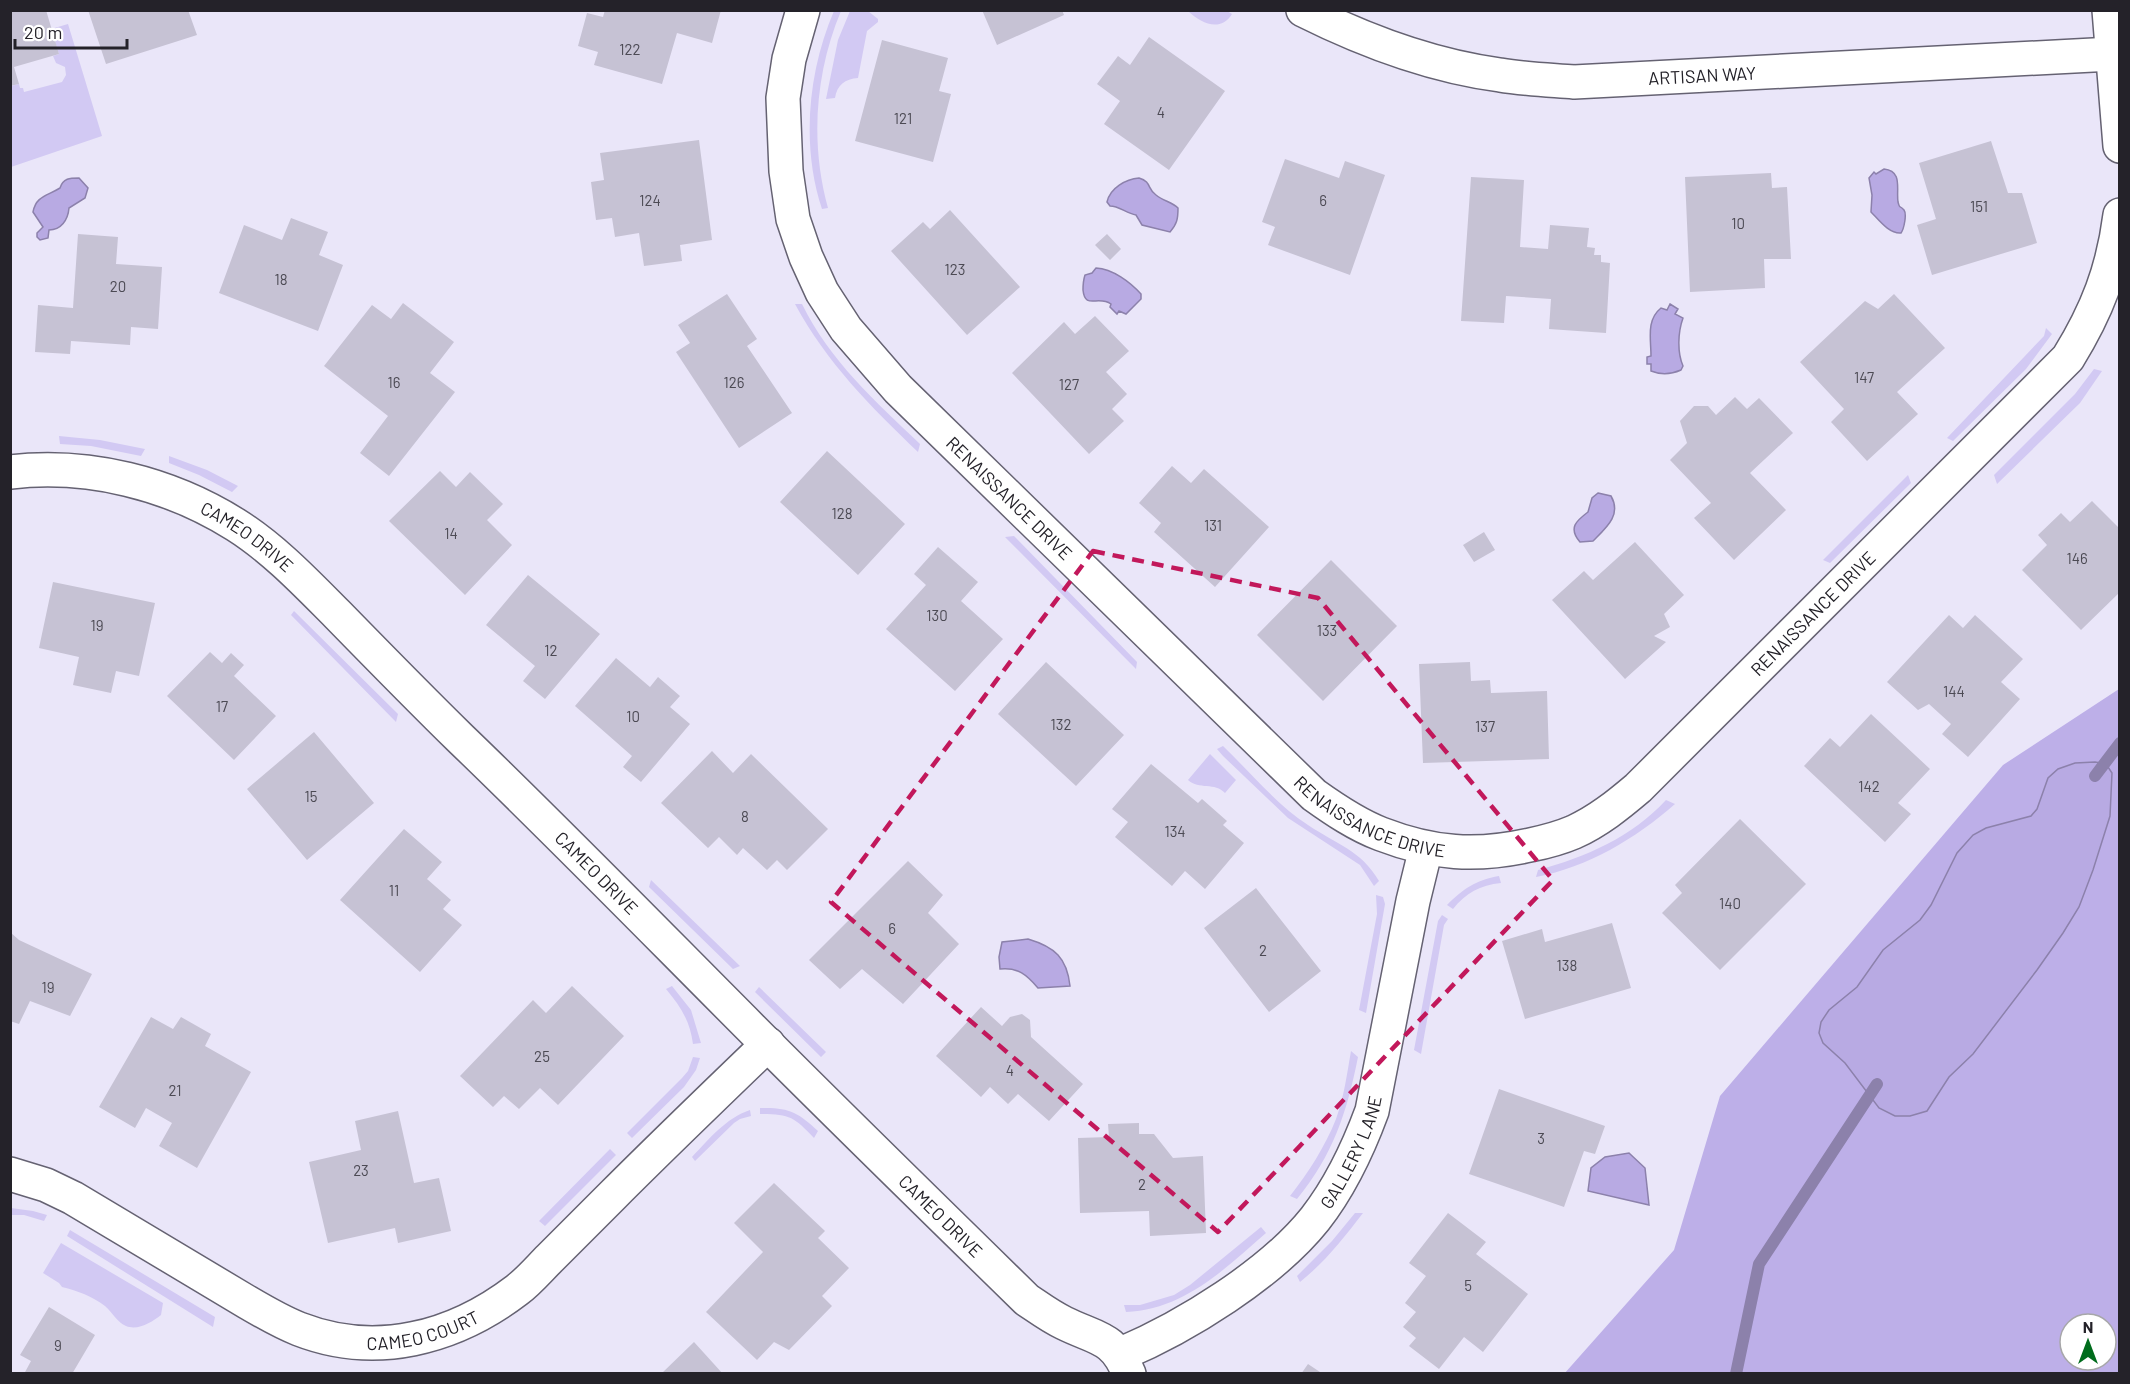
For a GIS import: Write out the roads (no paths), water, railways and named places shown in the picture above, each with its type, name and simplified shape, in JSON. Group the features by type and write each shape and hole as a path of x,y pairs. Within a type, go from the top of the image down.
{"street":[{"name":"RENAISSANCE DRIVE","path":"803,10 789,59 783,98 789,195 798,237 812,274 846,329 898,389 1314,795 1352,820 1379,834 1448,852 1480,853 1548,841 1572,833 1598,819 1638,788 2068,358 2084,332 2106,284 2120,214"},
{"name":"ARTISAN WAY","path":"1303,10 1382,45 1453,66 1499,75 1574,82 2112,54"},
{"path":"2109,10 2120,146"},
{"name":"CAMEO DRIVE","path":"10,472 67,470 91,472 149,485 176,494 219,515 262,543 302,578 457,735 1028,1300 1064,1323 1102,1339 1125,1364"},
{"name":"GALLERY LANE","path":"1125,1364 1146,1344 1236,1290 1301,1235 1338,1186 1372,1111 1413,901 1426,848"},
{"name":"CAMEO COURT","path":"10,1174 46,1185 73,1198 274,1318 301,1330 332,1338 374,1344 403,1341 453,1329 480,1315 520,1288 768,1044"}],"waterway":[{"path":"2095,776 2120,743"},
{"path":"1736,1374 1759,1264 1877,1084"}]}
